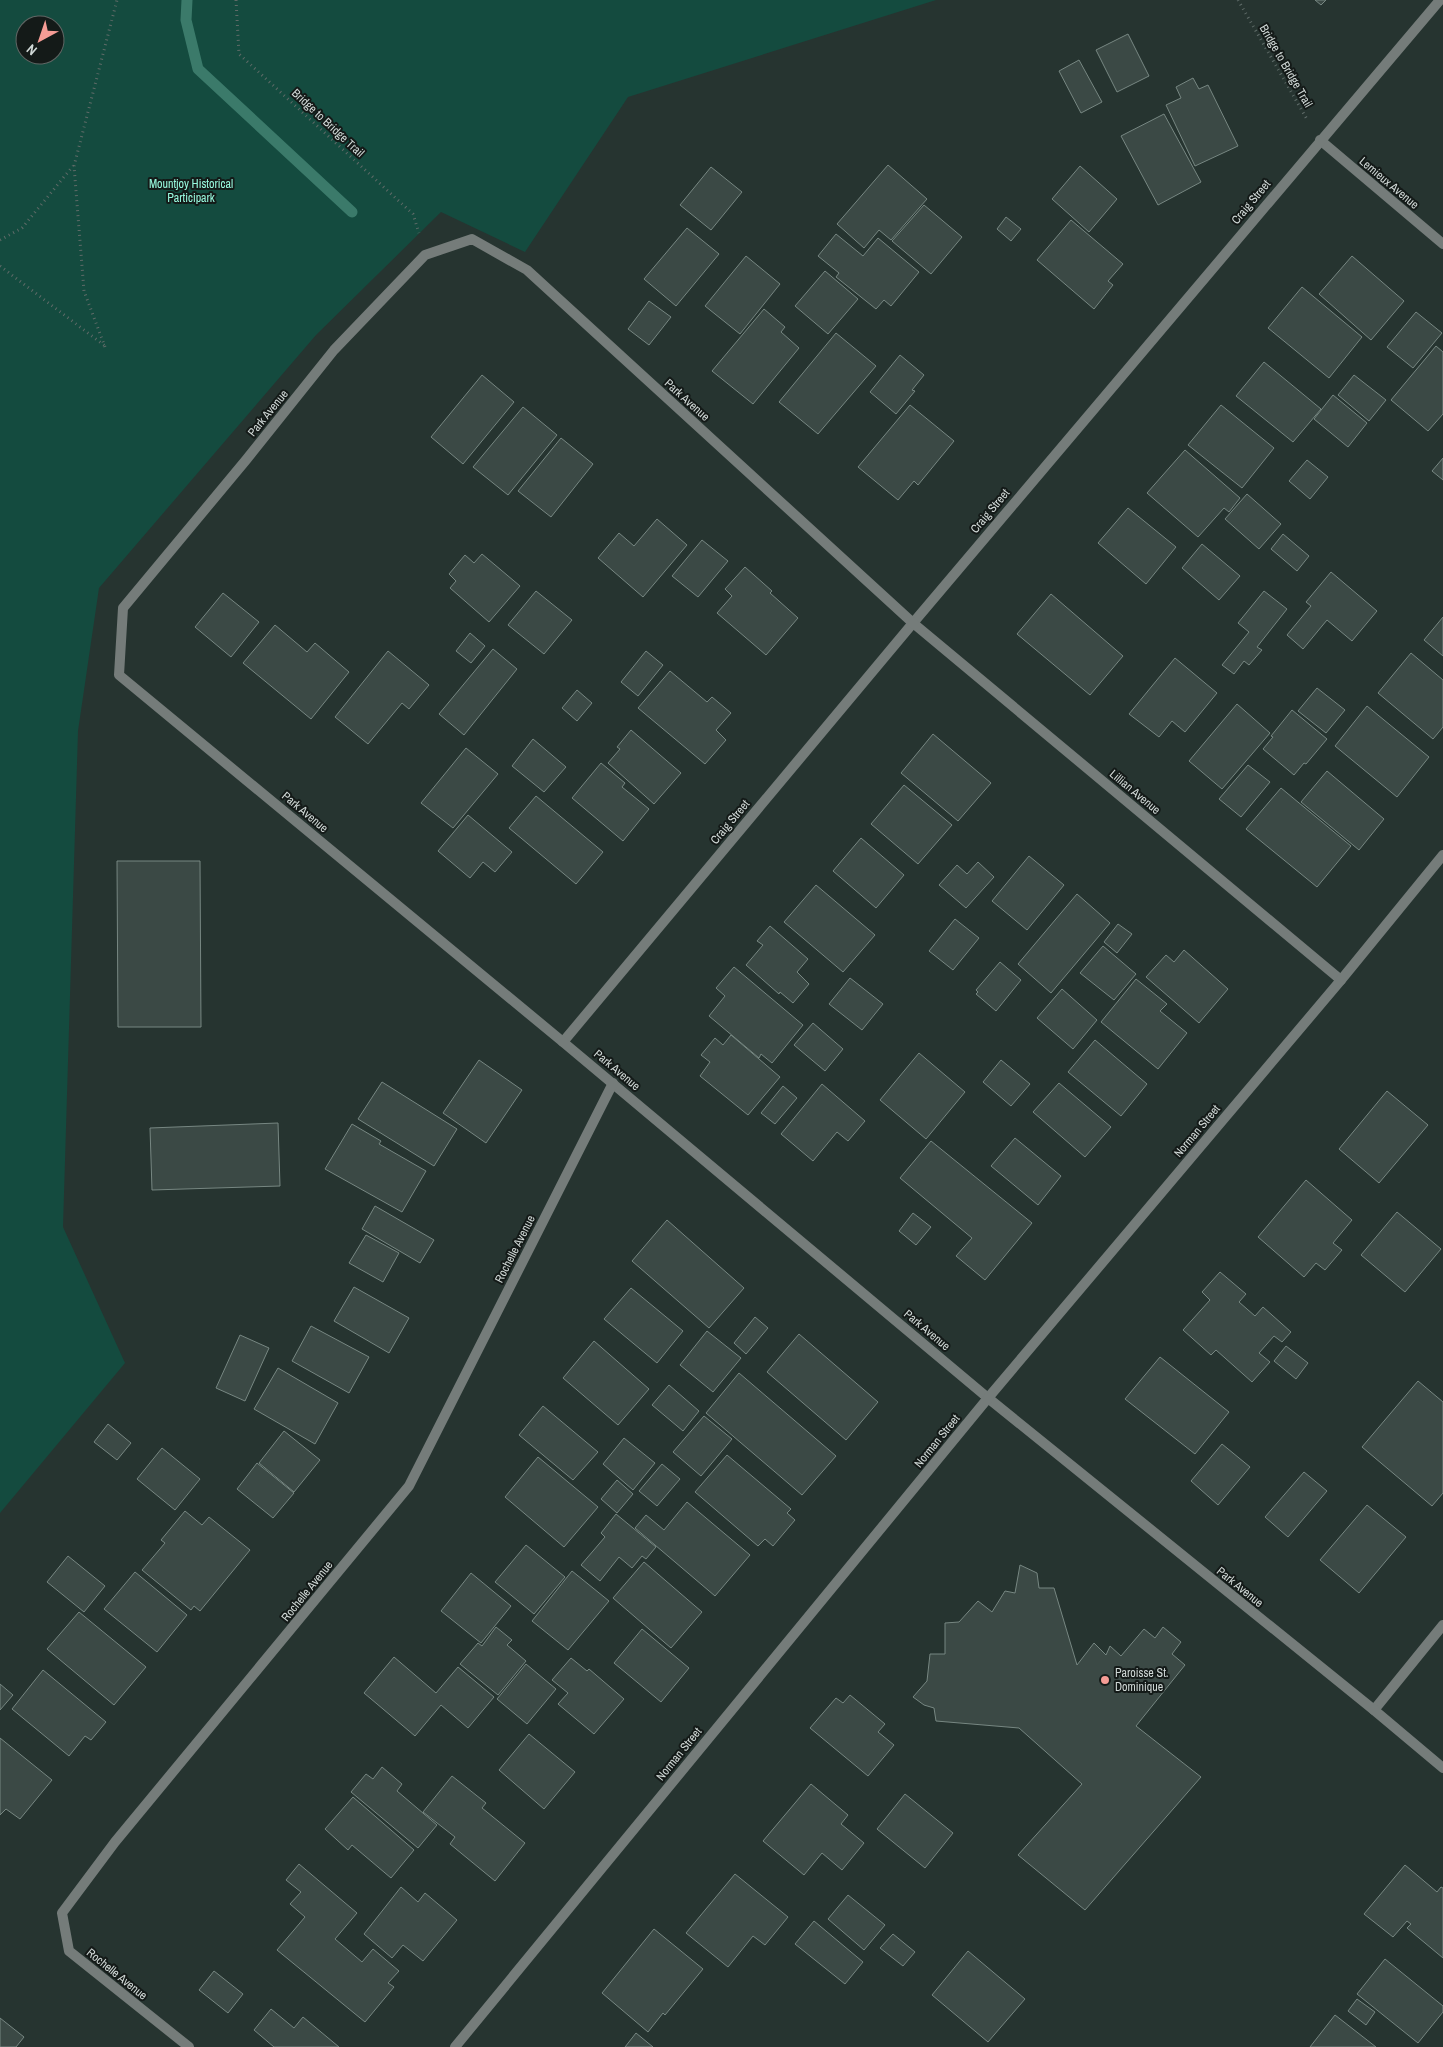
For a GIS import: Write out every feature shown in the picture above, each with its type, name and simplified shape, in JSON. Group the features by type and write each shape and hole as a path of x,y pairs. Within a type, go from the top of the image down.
{"street":[{"name":"Craig Street","path":"563,1042 913,623 1440,0"},
{"name":"Lemieux Avenue","path":"1320,140 1443,244"},
{"name":"Park Avenue","path":"913,623 527,270 472,239 425,255 334,350 246,460 123,608 120,675 613,1083 988,1398 1443,1768"},
{"name":"Lillian Avenue","path":"913,623 1341,980"},
{"name":"Norman Street","path":"455,2047 988,1398 1442,859"},
{"name":"Rochelle Avenue","path":"189,2047 69,1951 62,1913 115,1842 409,1486 613,1083"},
{"path":"1374,1710 1443,1625"}],"path":[{"path":"0,266 105,347 84,291 74,166 117,0"},
{"name":"Bridge to Bridge Trail","path":"236,0 239,54 413,214 425,255"},
{"name":"Bridge to Bridge Trail","path":"1238,0 1320,140"},
{"path":"0,240 22,228 74,166"}],"green space":[{"name":"Mountjoy Historical Participark","path":"0,0 936,0 628,97 525,252 441,212 316,335 99,588 78,731 63,1227 125,1363 0,1513"}],"building":[{"path":"1315,0 1326,0 1321,5"},
{"path":"1128,34 1149,76 1117,92 1096,50"},
{"path":"1079,60 1102,102 1081,113 1059,71"},
{"path":"1193,78 1199,89 1208,85 1238,146 1195,166 1166,105 1181,98 1176,87"},
{"path":"1164,114 1201,182 1158,205 1121,136"},
{"path":"888,165 927,199 891,240 879,230 864,248 837,224"},
{"path":"1080,166 1117,199 1089,232 1052,199"},
{"path":"711,167 742,192 711,230 680,205"},
{"path":"924,205 962,237 931,274 892,241"},
{"path":"1006,217 1021,229 1011,241 997,229"},
{"path":"1071,220 1123,264 1108,281 1113,285 1094,309 1037,260"},
{"path":"687,228 719,254 676,306 644,279"},
{"path":"836,234 863,256 878,238 919,272 891,306 884,300 876,309 836,277 839,273 818,256"},
{"path":"746,256 780,284 740,334 705,306"},
{"path":"1352,256 1404,301 1371,340 1319,294"},
{"path":"825,271 858,299 828,334 795,306"},
{"path":"1302,287 1362,337 1329,378 1268,328"},
{"path":"649,301 671,317 649,345 628,329"},
{"path":"764,309 785,327 781,332 799,348 753,404 712,371"},
{"path":"1416,312 1442,333 1413,368 1387,347"},
{"path":"836,333 876,366 818,434 779,402"},
{"path":"1436,346 1443,352 1443,414 1428,431 1391,400"},
{"path":"900,355 924,375 912,390 915,391 896,414 870,392"},
{"path":"1264,362 1321,409 1293,442 1236,396"},
{"path":"482,375 514,402 463,464 431,437"},
{"path":"1354,375 1386,400 1369,421 1338,395"},
{"path":"1333,395 1367,423 1348,447 1314,419"},
{"path":"910,405 954,441 918,485 914,481 898,500 858,467"},
{"path":"1221,405 1274,448 1242,488 1188,445"},
{"path":"523,407 557,435 508,495 473,467"},
{"path":"561,438 593,464 551,517 518,491"},
{"path":"1185,450 1240,498 1229,512 1224,508 1198,537 1147,493"},
{"path":"1443,458 1443,480 1432,471"},
{"path":"1307,460 1328,477 1310,499 1289,481"},
{"path":"1247,494 1281,524 1259,549 1225,519"},
{"path":"1128,508 1176,547 1146,584 1098,543"},
{"path":"657,519 687,545 643,597 598,558 619,533 634,546"},
{"path":"1283,534 1309,556 1297,571 1271,549"},
{"path":"702,540 728,561 698,597 672,576"},
{"path":"1202,544 1240,576 1219,600 1182,568"},
{"path":"482,554 520,586 489,622 450,588 456,581 449,574 465,555 474,563"},
{"path":"745,567 798,618 766,655 717,613 732,596 725,589"},
{"path":"1331,572 1377,611 1352,641 1327,620 1303,649 1287,635 1311,606 1306,602"},
{"path":"536,591 572,620 544,654 508,625"},
{"path":"1264,591 1287,609 1257,647 1262,650 1249,665 1244,661 1234,674 1222,665 1249,632 1238,623"},
{"path":"223,593 259,622 231,657 195,627"},
{"path":"1051,594 1123,656 1090,695 1017,634"},
{"path":"1443,617 1443,656 1424,640"},
{"path":"275,625 307,652 315,643 349,672 311,719 243,663"},
{"path":"470,633 485,646 471,663 456,651"},
{"path":"493,649 517,669 464,735 439,714"},
{"path":"388,651 429,685 409,709 402,703 368,744 335,717"},
{"path":"646,651 663,665 638,696 621,682"},
{"path":"1411,653 1443,680 1443,727 1433,739 1378,693"},
{"path":"1175,658 1217,693 1185,732 1172,721 1159,737 1129,714"},
{"path":"670,671 707,702 712,697 731,713 716,730 726,740 705,764 638,708"},
{"path":"1317,688 1345,710 1326,733 1298,711"},
{"path":"577,690 592,703 577,721 562,708"},
{"path":"1237,704 1270,733 1222,789 1189,761"},
{"path":"1367,706 1429,757 1397,797 1335,746"},
{"path":"1292,710 1327,739 1294,775 1263,749"},
{"path":"631,730 681,773 654,804 608,763 620,749 617,747"},
{"path":"933,734 991,783 958,821 901,773"},
{"path":"533,739 566,767 544,792 512,766"},
{"path":"466,748 498,774 453,828 421,803"},
{"path":"601,763 625,783 622,787 649,809 623,841 572,798"},
{"path":"1248,765 1270,782 1241,817 1219,799"},
{"path":"1327,771 1384,819 1359,850 1301,802"},
{"path":"904,785 952,825 918,864 871,824"},
{"path":"1281,788 1351,846 1317,887 1246,829"},
{"path":"536,796 603,852 576,884 509,828"},
{"path":"468,815 512,852 495,872 483,862 470,878 438,851"},
{"path":"861,838 904,875 876,908 833,871"},
{"path":"1029,856 1064,885 1027,930 992,901"},
{"path":"117,861 200,861 201,1027 118,1027"},
{"path":"978,862 994,877 966,908 939,885 957,865 967,874"},
{"path":"816,885 875,935 843,972 784,922"},
{"path":"1077,894 1110,923 1051,993 1018,964"},
{"path":"955,919 979,938 953,970 929,951"},
{"path":"1118,924 1132,934 1117,953 1104,942"},
{"path":"770,926 808,959 797,972 809,984 793,1003 780,992 779,994 746,965 763,945 757,941"},
{"path":"1103,946 1136,974 1114,1000 1080,973"},
{"path":"1184,950 1228,989 1199,1023 1146,977 1166,955 1174,962"},
{"path":"1000,962 1021,980 996,1011 976,994 978,992 976,990"},
{"path":"734,967 803,1025 772,1063 761,1054 759,1058 709,1016 725,996 716,988"},
{"path":"850,978 883,1004 862,1030 829,1004"},
{"path":"1136,979 1167,1004 1160,1011 1187,1033 1158,1069 1101,1022"},
{"path":"1062,989 1097,1020 1073,1049 1037,1018"},
{"path":"813,1023 843,1049 825,1071 794,1045"},
{"path":"731,1035 780,1077 748,1115 700,1076 710,1062 701,1055 715,1038 723,1045"},
{"path":"1095,1040 1147,1084 1121,1116 1068,1072"},
{"path":"919,1053 965,1092 926,1139 880,1100"},
{"path":"479,1060 522,1090 486,1143 443,1113"},
{"path":"1001,1060 1030,1084 1011,1106 983,1082"},
{"path":"382,1082 457,1129 434,1166 358,1119"},
{"path":"1059,1083 1111,1127 1085,1157 1033,1112"},
{"path":"822,1084 865,1121 848,1141 837,1132 813,1161 781,1134"},
{"path":"783,1086 797,1098 775,1124 761,1113"},
{"path":"1387,1091 1428,1125 1379,1183 1339,1149"},
{"path":"278,1123 280,1186 152,1190 150,1128"},
{"path":"352,1124 381,1141 379,1144 426,1171 402,1212 325,1169"},
{"path":"1015,1138 1061,1176 1038,1205 991,1166"},
{"path":"931,1141 1032,1223 985,1280 956,1256 972,1238 900,1178"},
{"path":"1306,1180 1352,1220 1333,1243 1342,1250 1325,1270 1316,1263 1304,1277 1258,1237"},
{"path":"375,1206 434,1240 420,1263 362,1229"},
{"path":"1397,1212 1441,1249 1405,1292 1361,1255"},
{"path":"913,1213 931,1227 916,1245 899,1231"},
{"path":"667,1220 744,1288 709,1328 632,1261"},
{"path":"366,1235 399,1253 383,1282 349,1263"},
{"path":"1220,1272 1246,1294 1239,1302 1255,1316 1263,1307 1291,1332 1282,1342 1274,1336 1259,1353 1270,1362 1252,1382 1216,1350 1211,1355 1183,1330 1210,1300 1202,1292"},
{"path":"354,1287 409,1318 389,1353 334,1321"},
{"path":"631,1288 683,1331 657,1363 604,1319"},
{"path":"755,1317 768,1328 746,1354 734,1343"},
{"path":"311,1326 369,1357 349,1393 292,1361"},
{"path":"707,1331 741,1358 713,1392 680,1365"},
{"path":"799,1334 878,1402 846,1440 767,1372"},
{"path":"240,1335 269,1348 245,1401 216,1388"},
{"path":"594,1341 649,1389 618,1425 563,1378"},
{"path":"1286,1346 1308,1363 1296,1379 1274,1361"},
{"path":"1160,1357 1229,1412 1195,1454 1125,1399"},
{"path":"278,1368 338,1403 315,1444 254,1409"},
{"path":"739,1373 836,1456 802,1495 706,1413"},
{"path":"1418,1381 1443,1402 1443,1493 1432,1506 1362,1447"},
{"path":"669,1385 699,1411 683,1431 652,1405"},
{"path":"543,1406 598,1452 573,1480 519,1435"},
{"path":"704,1416 732,1439 701,1476 673,1452"},
{"path":"108,1424 131,1443 117,1460 94,1442"},
{"path":"284,1431 320,1460 294,1492 259,1463"},
{"path":"624,1438 655,1463 633,1490 603,1464"},
{"path":"1222,1444 1250,1467 1218,1505 1191,1481"},
{"path":"162,1448 200,1479 175,1510 137,1479"},
{"path":"727,1455 791,1509 787,1513 795,1520 773,1546 765,1539 758,1546 695,1492"},
{"path":"538,1457 598,1507 564,1547 505,1497"},
{"path":"257,1463 294,1493 273,1518 237,1489"},
{"path":"662,1464 680,1479 657,1506 639,1491"},
{"path":"1304,1472 1327,1491 1288,1537 1265,1517"},
{"path":"617,1480 633,1494 617,1513 601,1499"},
{"path":"687,1502 750,1555 715,1596 635,1528 646,1515 664,1530"},
{"path":"1367,1505 1406,1537 1359,1593 1320,1560"},
{"path":"185,1511 202,1525 209,1517 250,1550 200,1611 194,1606 191,1610 142,1570 165,1543 161,1540"},
{"path":"616,1514 656,1547 646,1559 642,1556 632,1568 619,1557 600,1581 581,1565 605,1537 601,1533"},
{"path":"526,1545 565,1577 534,1614 495,1582"},
{"path":"68,1556 105,1586 84,1612 47,1582"},
{"path":"644,1562 702,1612 671,1648 613,1598"},
{"path":"1020,1565 1037,1573 1039,1588 1054,1588 1077,1665 1094,1643 1106,1655 1110,1646 1121,1656 1144,1629 1155,1638 1163,1627 1181,1642 1172,1654 1185,1665 1136,1726 1201,1777 1085,1910 1018,1855 1082,1784 1019,1728 936,1721 934,1708 924,1705 913,1697 927,1681 930,1654 945,1654 945,1623 959,1622 978,1601 992,1612 1005,1591 1015,1593"},
{"path":"572,1571 609,1601 568,1650 532,1621"},
{"path":"135,1572 187,1615 157,1652 104,1609"},
{"path":"471,1573 511,1606 481,1643 441,1611"},
{"path":"79,1612 146,1667 114,1705 47,1649"},
{"path":"496,1627 512,1640 507,1645 526,1661 498,1695 460,1664 478,1643 482,1646"},
{"path":"642,1629 689,1668 661,1702 614,1663"},
{"path":"394,1657 436,1693 458,1667 494,1697 468,1728 441,1705 415,1736 364,1693"},
{"path":"571,1658 587,1671 589,1669 624,1699 594,1734 558,1704 568,1693 552,1680"},
{"path":"526,1664 556,1689 527,1724 497,1699"},
{"path":"43,1670 106,1722 91,1740 85,1736 69,1756 12,1709"},
{"path":"0,1684 13,1695 0,1710"},
{"path":"850,1695 885,1724 878,1732 894,1745 868,1776 810,1728 836,1698 843,1703"},
{"path":"529,1734 575,1772 544,1809 499,1770"},
{"path":"0,1738 52,1780 20,1819 6,1809 0,1815"},
{"path":"382,1767 402,1784 397,1791 437,1825 418,1848 351,1792 366,1774 373,1779"},
{"path":"452,1776 486,1803 482,1808 525,1843 495,1881 450,1844 455,1837 423,1812"},
{"path":"811,1784 848,1815 841,1824 864,1843 842,1870 822,1853 804,1875 763,1841"},
{"path":"905,1794 953,1833 925,1868 877,1829"},
{"path":"353,1797 414,1850 391,1878 352,1845 348,1850 325,1829"},
{"path":"299,1864 357,1913 335,1939 362,1962 373,1949 399,1971 388,1983 394,1987 365,2022 277,1950 305,1917 290,1904 301,1892 286,1880"},
{"path":"1405,1865 1437,1892 1441,1887 1443,1888 1443,1958 1407,1928 1411,1924 1407,1921 1393,1937 1364,1914"},
{"path":"735,1874 788,1917 765,1945 753,1936 728,1967 686,1933"},
{"path":"401,1887 418,1902 425,1893 457,1920 423,1961 403,1945 392,1958 364,1934"},
{"path":"848,1895 885,1925 864,1950 828,1919"},
{"path":"814,1921 863,1962 845,1984 795,1944"},
{"path":"654,1929 703,1969 665,2015 663,2013 648,2032 602,1993"},
{"path":"893,1934 915,1952 903,1966 880,1948"},
{"path":"968,1951 1025,1999 988,2042 932,1995"},
{"path":"1385,1959 1443,2006 1443,2012 1418,2043 1357,1994"},
{"path":"214,1971 243,1994 228,2013 199,1990"},
{"path":"1357,1999 1375,2012 1366,2025 1348,2011"},
{"path":"271,2009 294,2028 303,2017 339,2047 274,2047 254,2030"},
{"path":"1335,2015 1376,2047 1310,2047"},
{"path":"0,2018 24,2037 16,2047 0,2047"},
{"path":"636,2033 653,2047 625,2047"}],"waterway":[{"path":"187,0 186,20 198,69 352,212"}],"place":[{"name":"Paroisse St. Dominique","path":"1105,1680"}]}
